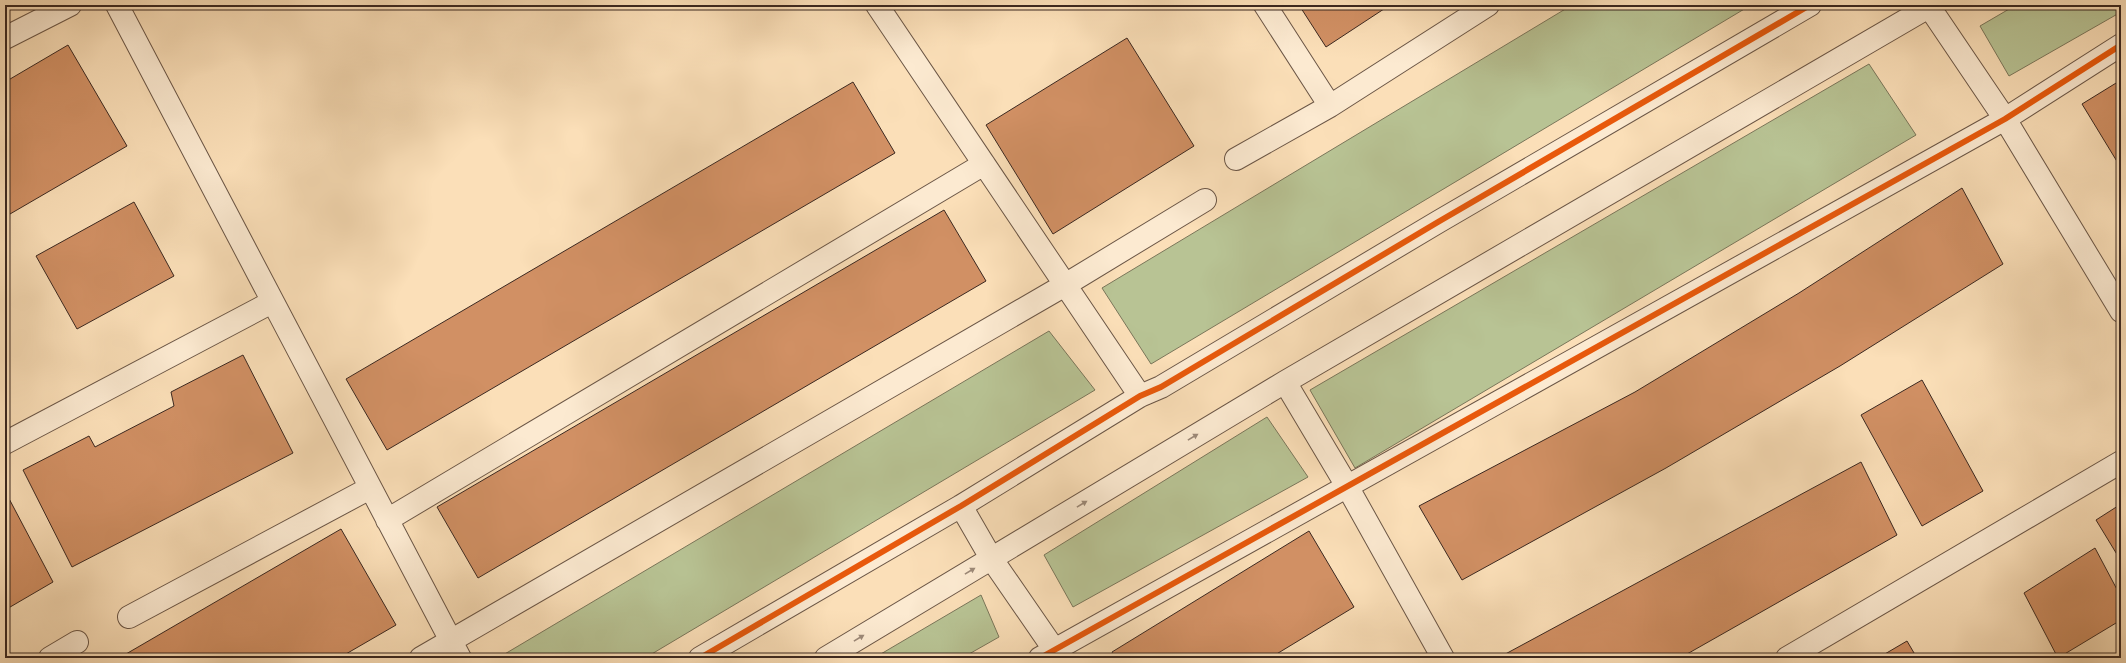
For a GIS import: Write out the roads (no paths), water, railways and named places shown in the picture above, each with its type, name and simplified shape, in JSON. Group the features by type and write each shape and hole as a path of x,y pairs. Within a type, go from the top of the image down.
{"street":[{"path":"5,38 70,5"},
{"path":"117,5 455,650"},
{"path":"877,5 1140,396"},
{"path":"1265,5 1330,106"},
{"path":"1236,159 1330,106 1488,5"},
{"path":"700,658 961,506 1140,396 1161,388 1438,222 1810,5"},
{"path":"826,658 1285,382 1930,6 2005,119 2121,311"},
{"path":"961,506 991,558 1052,655 1347,486 2005,119 2121,45"},
{"path":"387,520 984,164"},
{"path":"421,658 455,650 1205,200"},
{"path":"5,443 272,302"},
{"path":"1285,382 1347,486 1443,658"},
{"path":"1787,658 2121,462"},
{"path":"129,618 370,488"},
{"path":"50,658 77,642"}]}
